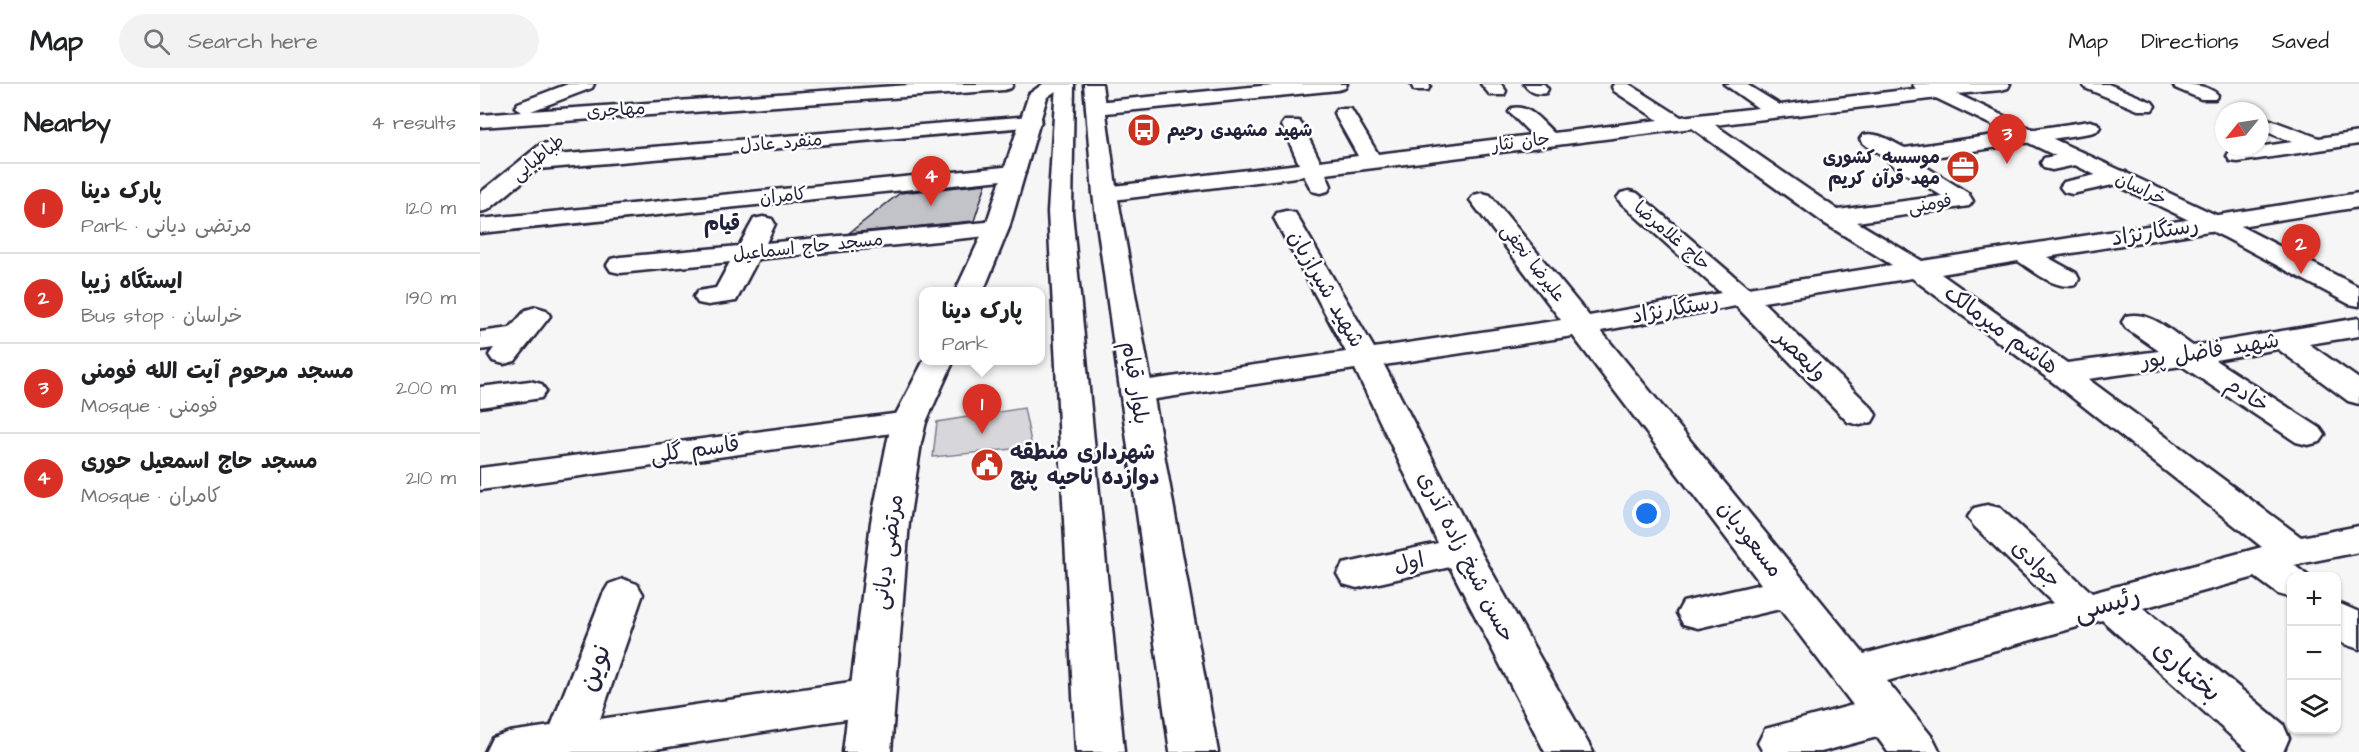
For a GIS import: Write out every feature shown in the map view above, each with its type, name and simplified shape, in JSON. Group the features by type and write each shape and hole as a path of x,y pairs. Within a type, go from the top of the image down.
{"street":[{"path":"486,120 585,84"},
{"path":"689,105 708,84"},
{"path":"772,99 786,84"},
{"name":"مهاجری","path":"486,120 914,87 1004,84"},
{"path":"971,287 997,228 1038,94 1057,84"},
{"path":"1065,84 1060,212 1100,752"},
{"path":"1733,84 1777,112"},
{"path":"1867,84 1894,97"},
{"name":"جان نثار","path":"1105,194 1547,138 1777,112 1894,97 1932,89 2001,84"},
{"path":"2092,84 2145,106"},
{"path":"2182,84 2208,95"},
{"path":"1095,96 1347,87"},
{"name":"هاشم میرمالک","path":"1621,87 1688,123 1833,218 1918,270 2061,373 2282,565"},
{"name":"خراسان","path":"1932,89 2213,223 2359,298"},
{"name":"بلوار قیام","path":"1095,96 1105,194 1194,752"},
{"name":"طباطبایی","path":"480,204 595,112"},
{"path":"1520,112 1547,138"},
{"path":"1344,113 1371,161"},
{"path":"1966,122 1993,118"},
{"name":"منفرد عادل","path":"532,163 669,152 932,122 1031,122"},
{"path":"2321,123 2359,138"},
{"path":"1292,125 1310,169 1322,189"},
{"path":"2269,125 2319,144"},
{"path":"1870,139 1902,155 2090,127"},
{"path":"2269,151 2359,138"},
{"name":"فومنی","path":"1833,218 1960,201 1960,198 1899,159 1898,156 1902,155"},
{"path":"2052,163 2077,158"},
{"name":"کامران","path":"480,226 1014,173"},
{"path":"2072,187 2118,177"},
{"name":"حاج غلامرضا","path":"1629,198 1742,297"},
{"name":"علیرضا نجفی","path":"1482,200 1583,326"},
{"name":"رستگارنژاد","path":"1136,392 1366,360 1583,326 1742,297 2359,200"},
{"name":"شهید شیرازیان","path":"1286,218 1366,360"},
{"path":"708,297 726,295 763,224"},
{"name":"مسجد حاج اسماعیل","path":"620,265 997,228"},
{"path":"2024,254 2066,279"},
{"name":"ولیعصر","path":"1742,297 1860,415"},
{"path":"2136,322 2186,356"},
{"name":"مسعودیان","path":"1583,326 1916,752"},
{"name":"شهید فاضل پور","path":"2061,373 2186,356 2359,327"},
{"path":"2284,340 2359,394"},
{"name":"خادم","path":"2186,356 2308,435"},
{"name":"حسن شیخ زاده آذری","path":"1366,360 1461,551 1569,752"},
{"name":"مرتضی دیانی","path":"867,752 890,522 909,422 937,365"},
{"path":"480,397 530,391"},
{"name":"قاسم گلی","path":"480,479 909,422"},
{"name":"جوادی","path":"1987,517 2097,606"},
{"name":"رئیسی","path":"1856,673 2097,606 2282,565 2359,539"},
{"name":"اول","path":"1357,574 1461,551"},
{"path":"1698,613 1792,592"},
{"name":"نوین","path":"568,743 623,594"},
{"name":"بختیاری","path":"2097,606 2266,738"},
{"path":"2341,619 2359,633"},
{"path":"509,752 871,697"},
{"path":"1782,743 1888,715"}],"shaded area":[{"path":"1024,408 1032,447 933,457 937,422"}],"building":[{"path":"986,184 974,221 849,233 900,193"}],"place":[{"name":"شهید مشهدی رحیم","path":"1144,130"},
{"name":"مسجد مرحوم آیت الله فومنی","path":"2007,164"},
{"name":"موسسه کشوری مهد قرآن کریم","path":"1963,167"},
{"name":"مسجد حاج اسمعیل حوری","path":"931,206"},
{"name":"ایستگاه زیبا","path":"2301,274"},
{"name":"پارک دینا","path":"982,434"},
{"name":"شهرداری منطقه دوازده ناحیه پنج","path":"987,465"}],"district":[{"name":"قیام","path":"722,224"}]}
